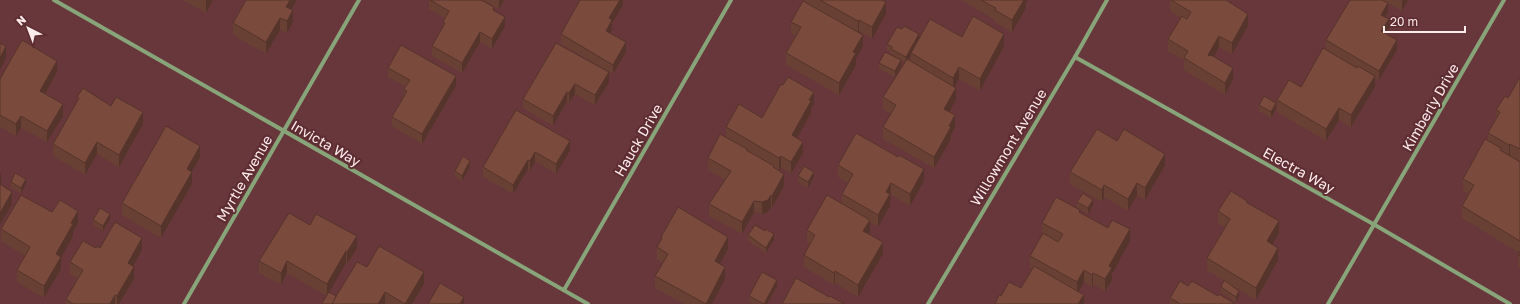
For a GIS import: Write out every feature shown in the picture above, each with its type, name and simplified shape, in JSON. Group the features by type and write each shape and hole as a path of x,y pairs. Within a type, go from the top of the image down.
{"street":[{"name":"Invicta Way","path":"54,0 588,304"},
{"name":"Myrtle Avenue","path":"184,304 359,0"},
{"name":"Hauck Drive","path":"564,290 731,0"},
{"name":"Willowmont Avenue","path":"928,304 1107,0"},
{"name":"Kimberly Drive","path":"1328,304 1504,0"},
{"name":"Electra Way","path":"1074,57 1375,225 1510,304"}],"building":[{"path":"246,0 290,0 286,7 293,10 287,21 280,18 266,42 233,23"},
{"path":"430,0 481,0 494,7 493,10 505,17 492,39 480,32 462,63 432,46 445,23 443,22 449,11"},
{"path":"580,0 620,0 609,18 612,20 606,31 626,42 613,65 561,34"},
{"path":"820,0 882,0 886,2 872,27"},
{"path":"981,0 1024,0 1012,20 995,10 996,8"},
{"path":"1171,0 1226,0 1248,14 1232,43 1219,36 1208,55 1211,55 1233,68 1225,83 1184,58 1188,51 1168,39 1182,16 1187,19 1191,12"},
{"path":"1350,0 1382,0 1388,3 1381,15 1389,19 1381,31 1397,40 1379,71 1326,40"},
{"path":"803,1 863,35 853,52 856,53 839,83 786,53 801,27 791,22"},
{"path":"973,16 1004,34 980,79 959,67 953,78 911,53 930,19 962,37"},
{"path":"904,26 919,34 906,57 891,49 892,47 887,44 897,27 902,29"},
{"path":"22,40 57,61 40,91 63,104 47,131 21,116 16,124 0,115 0,79"},
{"path":"0,43 6,46 0,58"},
{"path":"556,43 609,72 595,95 575,84 569,93 567,92 553,116 523,99"},
{"path":"401,45 456,76 422,134 392,117 407,91 404,89 410,80 388,68"},
{"path":"1323,48 1357,68 1358,66 1375,76 1351,115 1339,108 1326,129 1277,100 1289,80 1301,87"},
{"path":"885,52 901,60 895,71 879,63"},
{"path":"907,59 956,88 944,109 955,115 949,126 951,127 934,157 883,127 896,105 883,97"},
{"path":"788,77 814,92 809,100 811,101 792,135 803,142 791,162 781,156 779,158 726,127 739,104 762,118 781,84 783,85"},
{"path":"1520,77 1520,149 1510,144 1509,145 1488,133 1500,112 1496,110 1505,96 1508,98"},
{"path":"83,88 111,106 116,97 143,112 119,155 97,142 85,163 53,144"},
{"path":"1264,96 1276,103 1271,112 1259,105"},
{"path":"516,110 570,141 556,164 535,152 530,161 528,160 513,185 483,167"},
{"path":"166,126 200,146 187,169 192,172 161,226 122,203"},
{"path":"1097,129 1117,141 1124,129 1165,154 1145,188 1137,183 1128,199 1104,185 1102,190 1070,172"},
{"path":"856,133 898,157 899,155 924,169 910,194 891,183 886,192 890,194 878,215 842,194 853,174 838,165"},
{"path":"720,134 747,149 746,150 774,166 773,167 784,174 772,196 771,195 768,200 762,202 754,201 742,222 709,204 731,171 708,158"},
{"path":"1485,139 1501,148 1500,150 1520,162 1520,241 1462,206 1474,185 1463,179"},
{"path":"463,156 470,161 462,176 455,171"},
{"path":"804,166 814,172 808,182 798,176"},
{"path":"15,173 26,179 21,188 11,182"},
{"path":"0,184 12,192 0,213"},
{"path":"1231,191 1247,201 1246,202 1279,221 1267,241 1278,248 1256,288 1207,258 1230,219 1218,211"},
{"path":"1083,193 1093,200 1088,208 1077,202"},
{"path":"21,195 52,212 60,200 78,211 71,223 73,224 56,254 61,257 44,286 17,270 30,247 1,229"},
{"path":"827,195 870,220 863,231 883,242 858,285 804,255 815,235 807,230"},
{"path":"1056,197 1108,228 1112,220 1130,229 1109,266 1112,268 1105,279 1093,273 1092,275 1084,270 1077,282 1030,256 1043,233 1058,242 1063,234 1042,223"},
{"path":"678,207 728,237 715,261 725,267 706,304 655,276 668,254 657,247"},
{"path":"100,208 110,214 103,226 93,220"},
{"path":"289,213 310,225 316,214 357,236 347,252 346,251 327,284 287,261 281,273 259,261"},
{"path":"115,222 142,238 128,263 134,267 117,296 115,295 110,304 73,304 66,299 83,270 70,262 83,241 96,248 97,246 100,248"},
{"path":"755,225 774,234 766,248 748,235"},
{"path":"379,246 424,272 405,304 385,292 378,304 332,303 357,262 367,267"},
{"path":"1034,266 1084,295 1078,304 995,304 999,295 1001,296 1009,282 1021,288"},
{"path":"762,272 777,280 764,304 749,296"},
{"path":"796,278 829,297 830,296 844,304 782,304"},
{"path":"1224,280 1239,291 1236,297 1221,287"},
{"path":"1180,281 1188,286 1192,281 1218,296 1219,294 1235,304 1178,304 1179,303 1170,298"},
{"path":"440,283 464,297 460,304 428,304"},
{"path":"329,292 336,296 332,304 322,303"}]}
